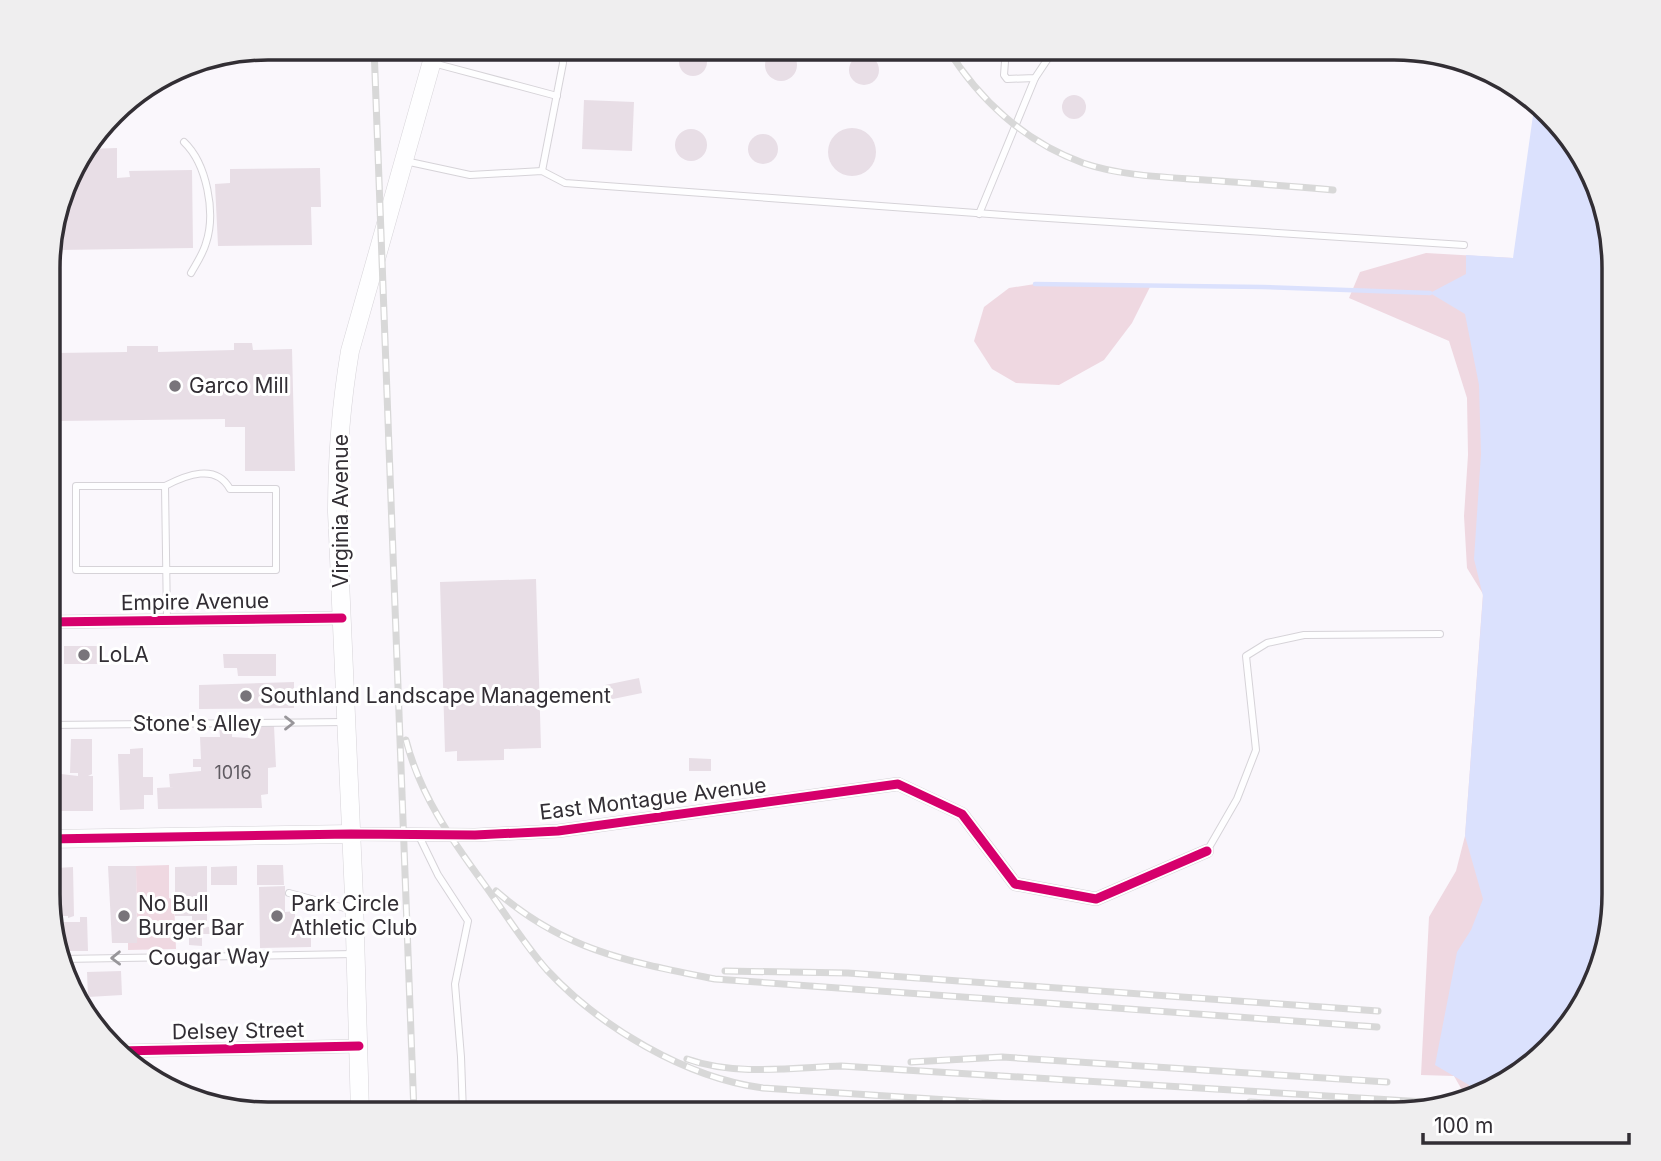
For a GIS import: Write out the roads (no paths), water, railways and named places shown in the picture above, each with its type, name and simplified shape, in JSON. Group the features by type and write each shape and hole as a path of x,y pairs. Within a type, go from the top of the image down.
{"main road":[{"name":"Virginia Avenue","path":"360,1101 337,481 344,384 350,351 433,60"},
{"name":"East Montague Avenue","path":"60,839 351,834"}],"street":[{"name":"Empire Avenue","path":"60,622 342,618"},
{"name":"East Montague Avenue","path":"351,834 475,835 558,831 898,784 962,814 1015,884 1096,899 1207,851"},
{"name":"Delsey Street","path":"131,1051 359,1046"}],"lane":[{"path":"449,60 556,96"},
{"path":"542,171 563,60"},
{"path":"1005,60 1004,75 1007,79 1035,78"},
{"path":"979,214 1035,78 1047,60"},
{"path":"184,142 203,176 209,207 206,243 191,273"},
{"path":"403,161 470,175 542,171 565,183 979,214 1465,245"},
{"path":"199,473 213,474 225,480 230,489 276,489 276,570 166,570 76,570 76,486 165,486 199,473"},
{"path":"165,486 167,620"},
{"path":"1207,851 1237,799 1256,750 1246,656 1267,643 1304,635 1440,634"},
{"name":"Stone's Alley","path":"60,725 346,722"},
{"path":"418,834 438,875 468,920 455,984 463,1101"},
{"path":"289,893 354,910"},
{"name":"Cougar Way","path":"71,959 356,954"}],"water":[{"path":"1533,113 1550,130 1574,164 1586,188 1600,241 1601,907 1586,973 1558,1020 1520,1058 1497,1074 1469,1087 1435,1065 1457,952 1471,930 1483,899 1465,836 1483,596 1474,559 1481,454 1479,385 1465,314 1430,293 1466,274 1466,255 1513,258"}],"waterway":[{"path":"1035,284 1262,287 1430,293"}],"railway":[{"path":"374,60 414,1101"},
{"path":"955,60 974,85 1005,117 1042,143 1083,163 1112,171 1143,175 1333,190"},
{"path":"406,740 419,779 438,816 522,939 568,991 618,1030 646,1047 704,1073 763,1088 973,1102"},
{"path":"496,891 547,928 573,941 627,960 715,979 1377,1027"},
{"path":"725,971 848,973 1378,1011"},
{"path":"911,1062 1002,1057 1387,1082"},
{"path":"687,1059 724,1068 841,1066 1407,1101"}],"place":[{"name":"Garco Mill","path":"175,386"},
{"name":"LoLA","path":"84,655"},
{"name":"Southland Landscape Management","path":"246,696"},
{"name":"No Bull Burger Bar","path":"124,916"},
{"name":"Park Circle Athletic Club","path":"277,916"}]}
